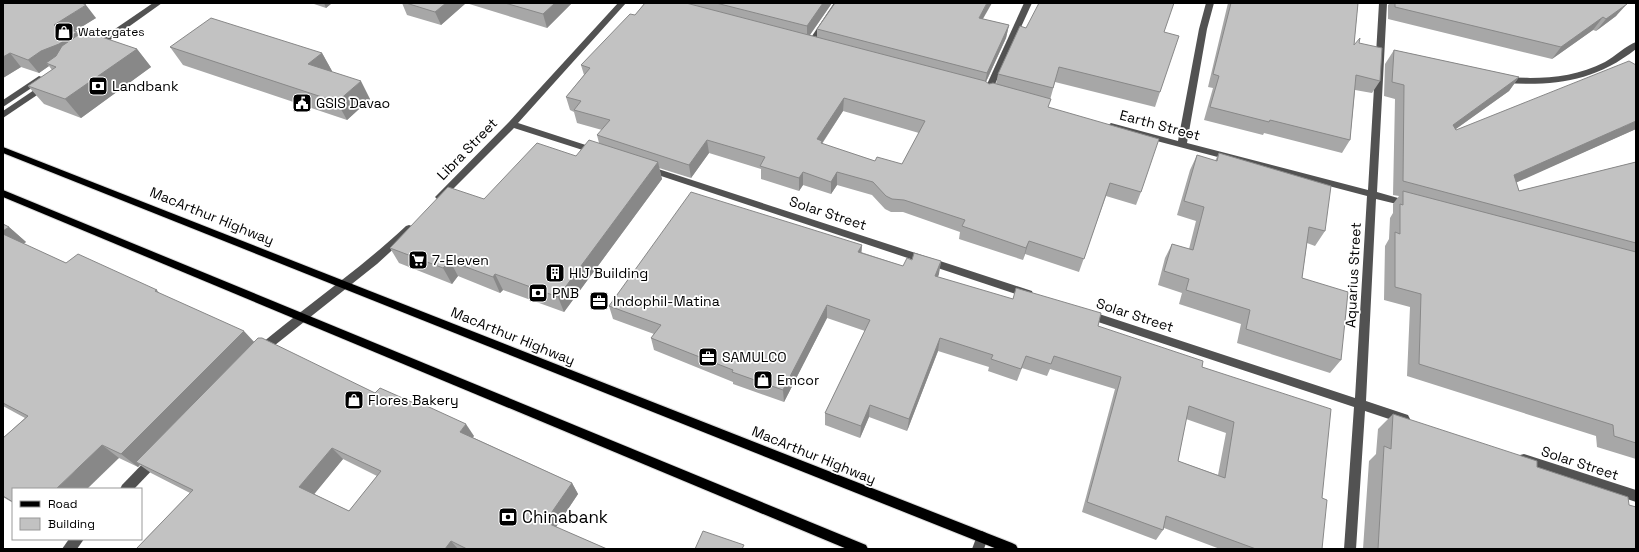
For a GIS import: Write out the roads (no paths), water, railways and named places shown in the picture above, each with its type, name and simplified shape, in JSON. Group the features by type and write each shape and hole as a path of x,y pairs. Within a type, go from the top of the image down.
{"main road":[{"name":"MacArthur Highway","path":"3,150 344,284 980,543 1012,549"},
{"path":"3,193 862,549"}],"street":[{"path":"143,3 156,5"},
{"name":"Libra Street","path":"436,201 512,124 622,3"},
{"path":"810,45 838,3"},
{"path":"987,92 1028,3"},
{"path":"1182,145 1203,29 1210,3"},
{"name":"Aquarius Street","path":"1350,549 1372,194 1383,57 1382,3"},
{"path":"92,49 156,5"},
{"path":"1496,80 1552,81 1582,75 1622,55 1636,44"},
{"path":"3,104 44,75"},
{"path":"3,115 54,80"},
{"name":"Earth Street","path":"1100,123 1417,206"},
{"path":"512,124 603,154"},
{"name":"Solar Street","path":"641,166 1035,296"},
{"path":"254,356 281,332 344,284 414,224"},
{"name":"Solar Street","path":"1080,312 1412,422"},
{"path":"127,488 164,450"},
{"name":"Solar Street","path":"1517,456 1636,496"},
{"path":"68,549 77,540"}],"place":[{"name":"Watergates","path":"64,32"},
{"name":"Landbank","path":"98,86"},
{"name":"GSIS Davao","path":"302,103"},
{"name":"7-Eleven","path":"418,260"},
{"name":"HIJ Building","path":"555,273"},
{"name":"PNB","path":"538,293"},
{"name":"Indophil-Matina","path":"599,301"},
{"name":"SAMULCO","path":"708,357"},
{"name":"Emcor","path":"763,380"},
{"name":"Flores Bakery","path":"354,400"},
{"name":"Chinabank","path":"508,517"}]}
